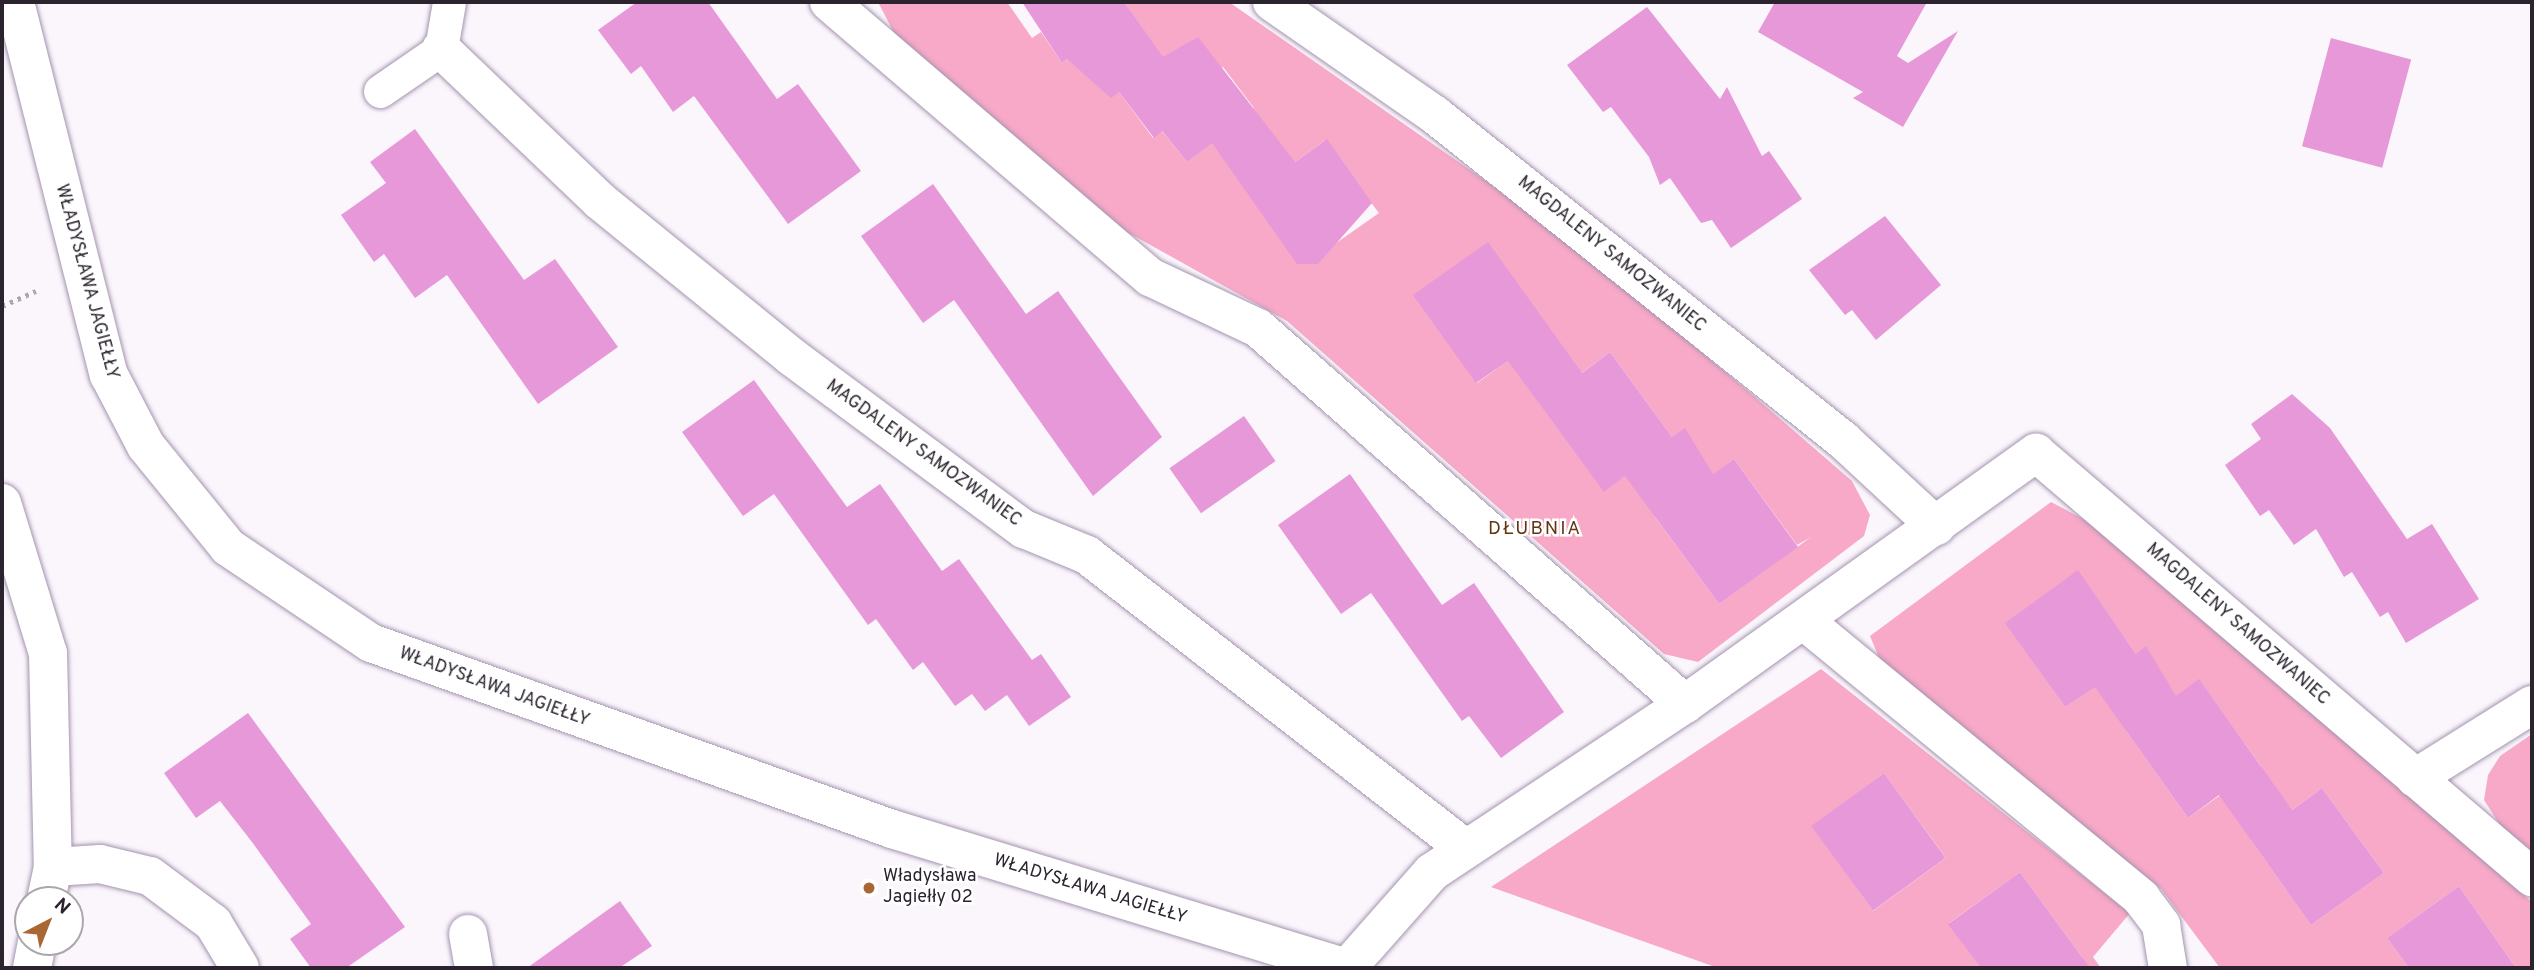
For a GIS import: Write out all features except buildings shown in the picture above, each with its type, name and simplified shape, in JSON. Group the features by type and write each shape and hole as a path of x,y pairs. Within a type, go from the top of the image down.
{"street":[{"name":"WŁADYSŁAWA JAGIEŁŁY","path":"15,2 109,375 146,446 184,499 228,547 273,582 371,643 472,681 891,829 1347,968"},
{"path":"829,2 1150,277 1258,328 1685,704"},
{"name":"MAGDALENY SAMOZWANIEC","path":"1272,2 1435,115 1843,440 1936,526"},
{"name":"MAGDALENY SAMOZWANIEC","path":"441,49 600,201 792,357 1024,529 1087,555 1465,848"},
{"name":"MAGDALENY SAMOZWANIEC","path":"1347,968 1401,900 1465,848 1685,704 2036,453 2532,877"},
{"path":"2,503 48,653 50,884 100,864 150,876 213,923 240,968"},
{"path":"1803,620 2141,898 2161,925 2168,968"},
{"path":"2415,778 2532,705"}],"lane":[{"path":"380,91 441,49 449,2"}],"shaded area":[{"path":"878,2 1007,2 1032,38 1041,32 1062,63 1130,11 1124,2 1229,2 1549,225 1749,392 1852,481 1870,515 1864,536 1698,662 1664,654 1287,321 1127,232 895,35","holes":["1198,37 1212,75 1223,67 1254,108 1187,162 1160,129 1153,138 1119,92 1110,97","1324,141 1379,213 1312,260 1249,195","1414,295 1551,330 1477,383","1610,352 1672,437 1687,431 1604,491 1540,404","1734,459 1797,545 1811,537 1719,604 1655,517"]},
{"path":"2051,502 2091,523 2532,902 2532,968 2516,968 2459,886 2387,938 2409,968 2220,968 2161,889 1880,660 1870,636","holes":["2078,571 2136,654 2148,649 2065,707 2006,623","2199,680 2261,766 2188,818 2127,732","2322,788 2384,873 2311,925 2251,840"]},
{"path":"1821,669 2130,913 2093,957 2101,968 2068,968 2082,957 2020,872 1949,923 1981,968 1718,968 1491,887","holes":["1884,773 1946,858 1873,911 1812,826"]},
{"path":"2532,734 2532,851 2500,825 2484,800 2488,775 2500,756"}],"place":[{"name":"Władysława Jagiełły 02","path":"869,888"}],"district":[{"name":"DŁUBNIA","path":"1535,530"}]}
